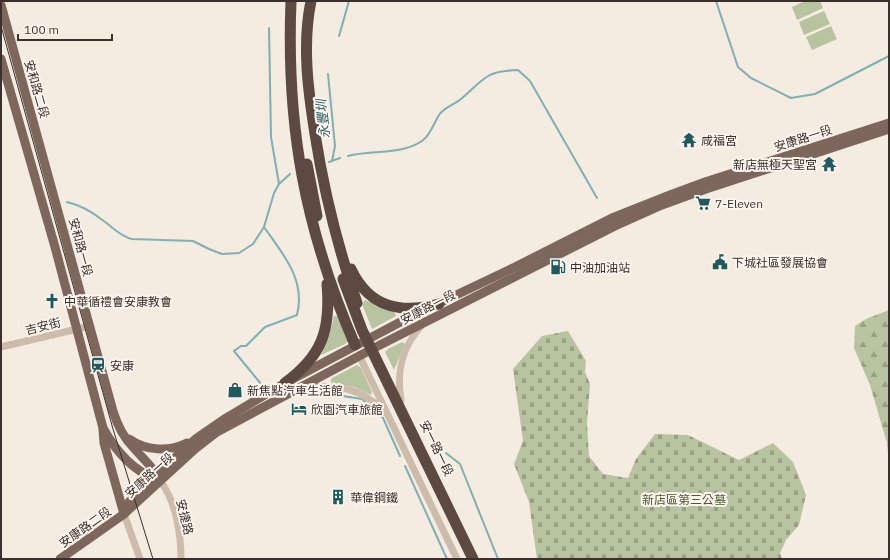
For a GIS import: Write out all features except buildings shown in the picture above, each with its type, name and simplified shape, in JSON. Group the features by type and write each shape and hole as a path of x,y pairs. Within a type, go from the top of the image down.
{"highway":[{"path":"291,1 290,61 294,123 302,181 308,212 324,264 357,350"},
{"path":"311,1 306,62 302,81 311,150 324,219 340,281 351,319 371,364 466,559"},
{"path":"290,61 295,80 301,129 316,211 340,281 362,330 473,559"},
{"path":"306,62 319,157 335,230 352,287 373,342"},
{"path":"335,230 357,279 367,292 374,298 388,306 407,309 439,304"},
{"path":"285,383 307,365 316,354 323,338 328,310 327,280 324,264"}],"main road":[{"name":"安和路二段","path":"1,6 49,179"},
{"path":"1,59 77,329 103,428 104,443 124,514"},
{"name":"安康路一段","path":"157,478 197,438 285,383 373,342 439,304 612,218 704,182 889,123"},
{"name":"安康路一段","path":"373,342 425,322 615,226 662,206 889,129"},
{"name":"安和路一段","path":"49,179 113,411 123,435 157,478"},
{"name":"安康路一段","path":"124,514 128,502 217,432 299,387 357,350"},
{"path":"103,428 122,457 136,470 157,478"},
{"path":"123,435 134,443 157,449 176,447 197,438"},
{"name":"安康路二段","path":"60,559 124,514"}],"street":[{"path":"401,400 398,377 402,356 414,334 425,322"},
{"name":"吉安街","path":"1,347 90,326"},
{"name":"安一路一段","path":"373,342 479,559"},
{"path":"357,350 457,559"},
{"path":"299,387 331,386 352,390 372,400 389,417"},
{"path":"409,458 425,450"},
{"name":"安捷路","path":"157,478 167,490 174,512 182,559"},
{"path":"124,514 140,559"}],"green space":[{"path":"805,1 820,1 823,8 797,20 792,7"},
{"path":"824,11 830,24 804,35 799,22"},
{"path":"831,26 837,39 812,50 806,37"},
{"path":"365,300 394,311 396,316 372,329 362,304"},
{"path":"889,310 889,464 887,443 870,385 854,348 855,326 866,319"},
{"path":"334,316 337,316 348,341 345,344 321,355 330,332"},
{"name":"新店區第三公墓","path":"568,331 586,361 585,372 590,384 587,423 589,456 603,474 628,478 636,459 655,434 688,435 739,460 773,443 793,462 806,495 799,525 786,540 780,553 782,559 537,559 529,502 514,464 523,441 513,369 542,336"},
{"path":"402,342 405,344 394,370 385,352"},
{"path":"357,365 361,368 372,392 371,395 354,387 330,382 332,378"}],"waterway":[{"name":"永豐圳","path":"339,36 349,1"},
{"path":"716,1 738,67 751,78 791,98 815,94 889,56"},
{"path":"269,28 271,137 279,184"},
{"path":"348,156 396,150 422,141 432,129 441,112 461,99 486,77 498,72 518,70 530,81 597,198"},
{"name":"永豐圳","path":"328,74 335,146 332,161"},
{"name":"永豐圳","path":"329,162 340,158"},
{"path":"67,202 89,211 127,238 193,241 222,254 239,253 253,244 264,227 274,193 279,184 290,174"},
{"path":"264,227 285,257 296,279 299,302 297,315 265,327 246,346 241,346 234,351 261,384 272,386"},
{"path":"304,390 362,399 383,418 400,456"},
{"path":"446,453 460,464 498,559"},
{"path":"405,466 447,559"}],"tram line":[{"path":"1,26 113,429 153,559"}],"place":[{"name":"咸福宮","path":"689,140"},
{"name":"新店無極天聖宮","path":"829,164"},
{"name":"7-Eleven","path":"703,203"},
{"name":"下城社區發展協會","path":"720,262"},
{"name":"中油加油站","path":"558,267"},
{"name":"中華循禮會安康教會","path":"52,301"},
{"name":"安康","path":"98,365"},
{"name":"新焦點汽車生活館","path":"235,390"},
{"name":"欣園汽車旅館","path":"299,409"},
{"name":"華偉鋼鐵","path":"338,497"}]}
